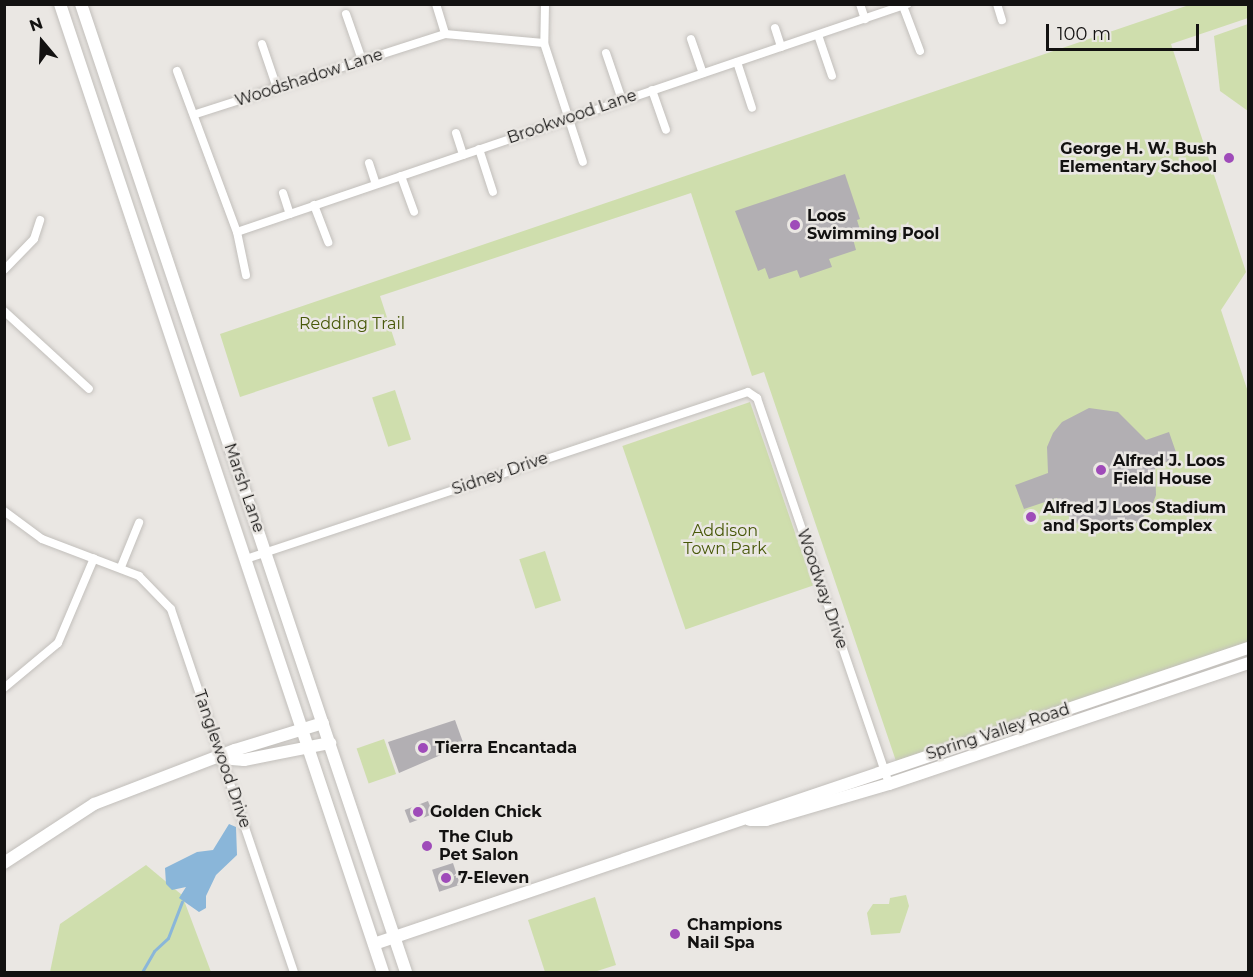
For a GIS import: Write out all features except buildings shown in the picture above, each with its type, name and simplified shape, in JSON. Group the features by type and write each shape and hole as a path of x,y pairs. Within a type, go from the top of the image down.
{"main road":[{"name":"Marsh Lane","path":"60,4 384,972"},
{"name":"Marsh Lane","path":"81,4 406,972"},
{"name":"Spring Valley Road","path":"374,944 749,820 768,808 1248,648"},
{"name":"Spring Valley Road","path":"749,820 766,820 889,784 1248,663"},
{"path":"4,862 94,804 323,723"},
{"path":"220,758 244,760 309,750 330,743"}],"street":[{"path":"436,4 445,34"},
{"path":"545,4 544,43 583,162"},
{"path":"860,4 865,19"},
{"path":"997,4 1002,20"},
{"path":"905,5 920,51"},
{"name":"Brookwood Lane","path":"237,232 905,5"},
{"path":"346,14 362,60"},
{"path":"775,28 781,47"},
{"name":"Woodshadow Lane","path":"196,114 445,34 544,43"},
{"path":"818,35 832,76"},
{"path":"692,39 703,73"},
{"path":"262,44 277,88"},
{"path":"606,53 622,100"},
{"path":"737,62 752,108"},
{"path":"177,71 196,114 237,232 246,275"},
{"path":"652,90 666,130"},
{"path":"456,134 463,155"},
{"path":"479,149 494,192"},
{"path":"369,163 376,184"},
{"path":"401,176 414,212"},
{"path":"283,193 290,214"},
{"path":"314,206 328,242"},
{"path":"4,270 34,238 40,220"},
{"path":"4,311 89,389"},
{"name":"Sidney Drive","path":"246,559 748,392 754,394"},
{"name":"Woodway Drive","path":"754,394 889,784"},
{"name":"Tanglewood Drive","path":"4,511 42,539 121,567 150,585 171,609 294,972"},
{"path":"121,567 139,523"},
{"path":"4,688 58,643 94,558"}],"green space":[{"name":"Alfred J Loos Stadium and Sports Complex","path":"1189,5 1248,5 1248,18 1171,44 1246,272 1221,310 1248,392 1248,643 896,761 764,372 752,376 691,193 380,296 396,345 240,397 220,334"},
{"path":"1248,24 1248,111 1220,91 1214,36"},
{"path":"395,390 411,439 388,447 372,397"},
{"name":"Addison Town Park","path":"750,402 813,585 686,629 622,446"},
{"path":"545,551 561,600 535,609 519,559"},
{"path":"384,739 396,774 369,783 357,748"},
{"path":"146,865 182,895 211,972 50,972 60,924"},
{"path":"906,895 909,906 900,933 871,935 867,913 873,904 889,904 890,898"},
{"path":"595,897 616,965 594,972 545,972 528,920"}],"water":[{"path":"229,824 236,827 237,855 216,875 206,896 206,908 199,912 179,898 186,887 172,890 166,884 165,868 197,852 213,850"}],"waterway":[{"path":"142,972 154,951 168,938 182,902"}],"place":[{"name":"George H. W. Bush Elementary School","path":"1229,158"},
{"name":"Loos Swimming Pool","path":"795,225"},
{"name":"Alfred J. Loos Field House","path":"1101,470"},
{"name":"Alfred J Loos Stadium and Sports Complex","path":"1031,517"},
{"name":"Tierra Encantada","path":"423,748"},
{"name":"Golden Chick","path":"418,812"},
{"name":"The Club Pet Salon","path":"427,846"},
{"name":"7-Eleven","path":"446,878"},
{"name":"Champions Nail Spa","path":"675,934"}],"park label":[{"name":"Redding Trail","path":"352,324"}]}
